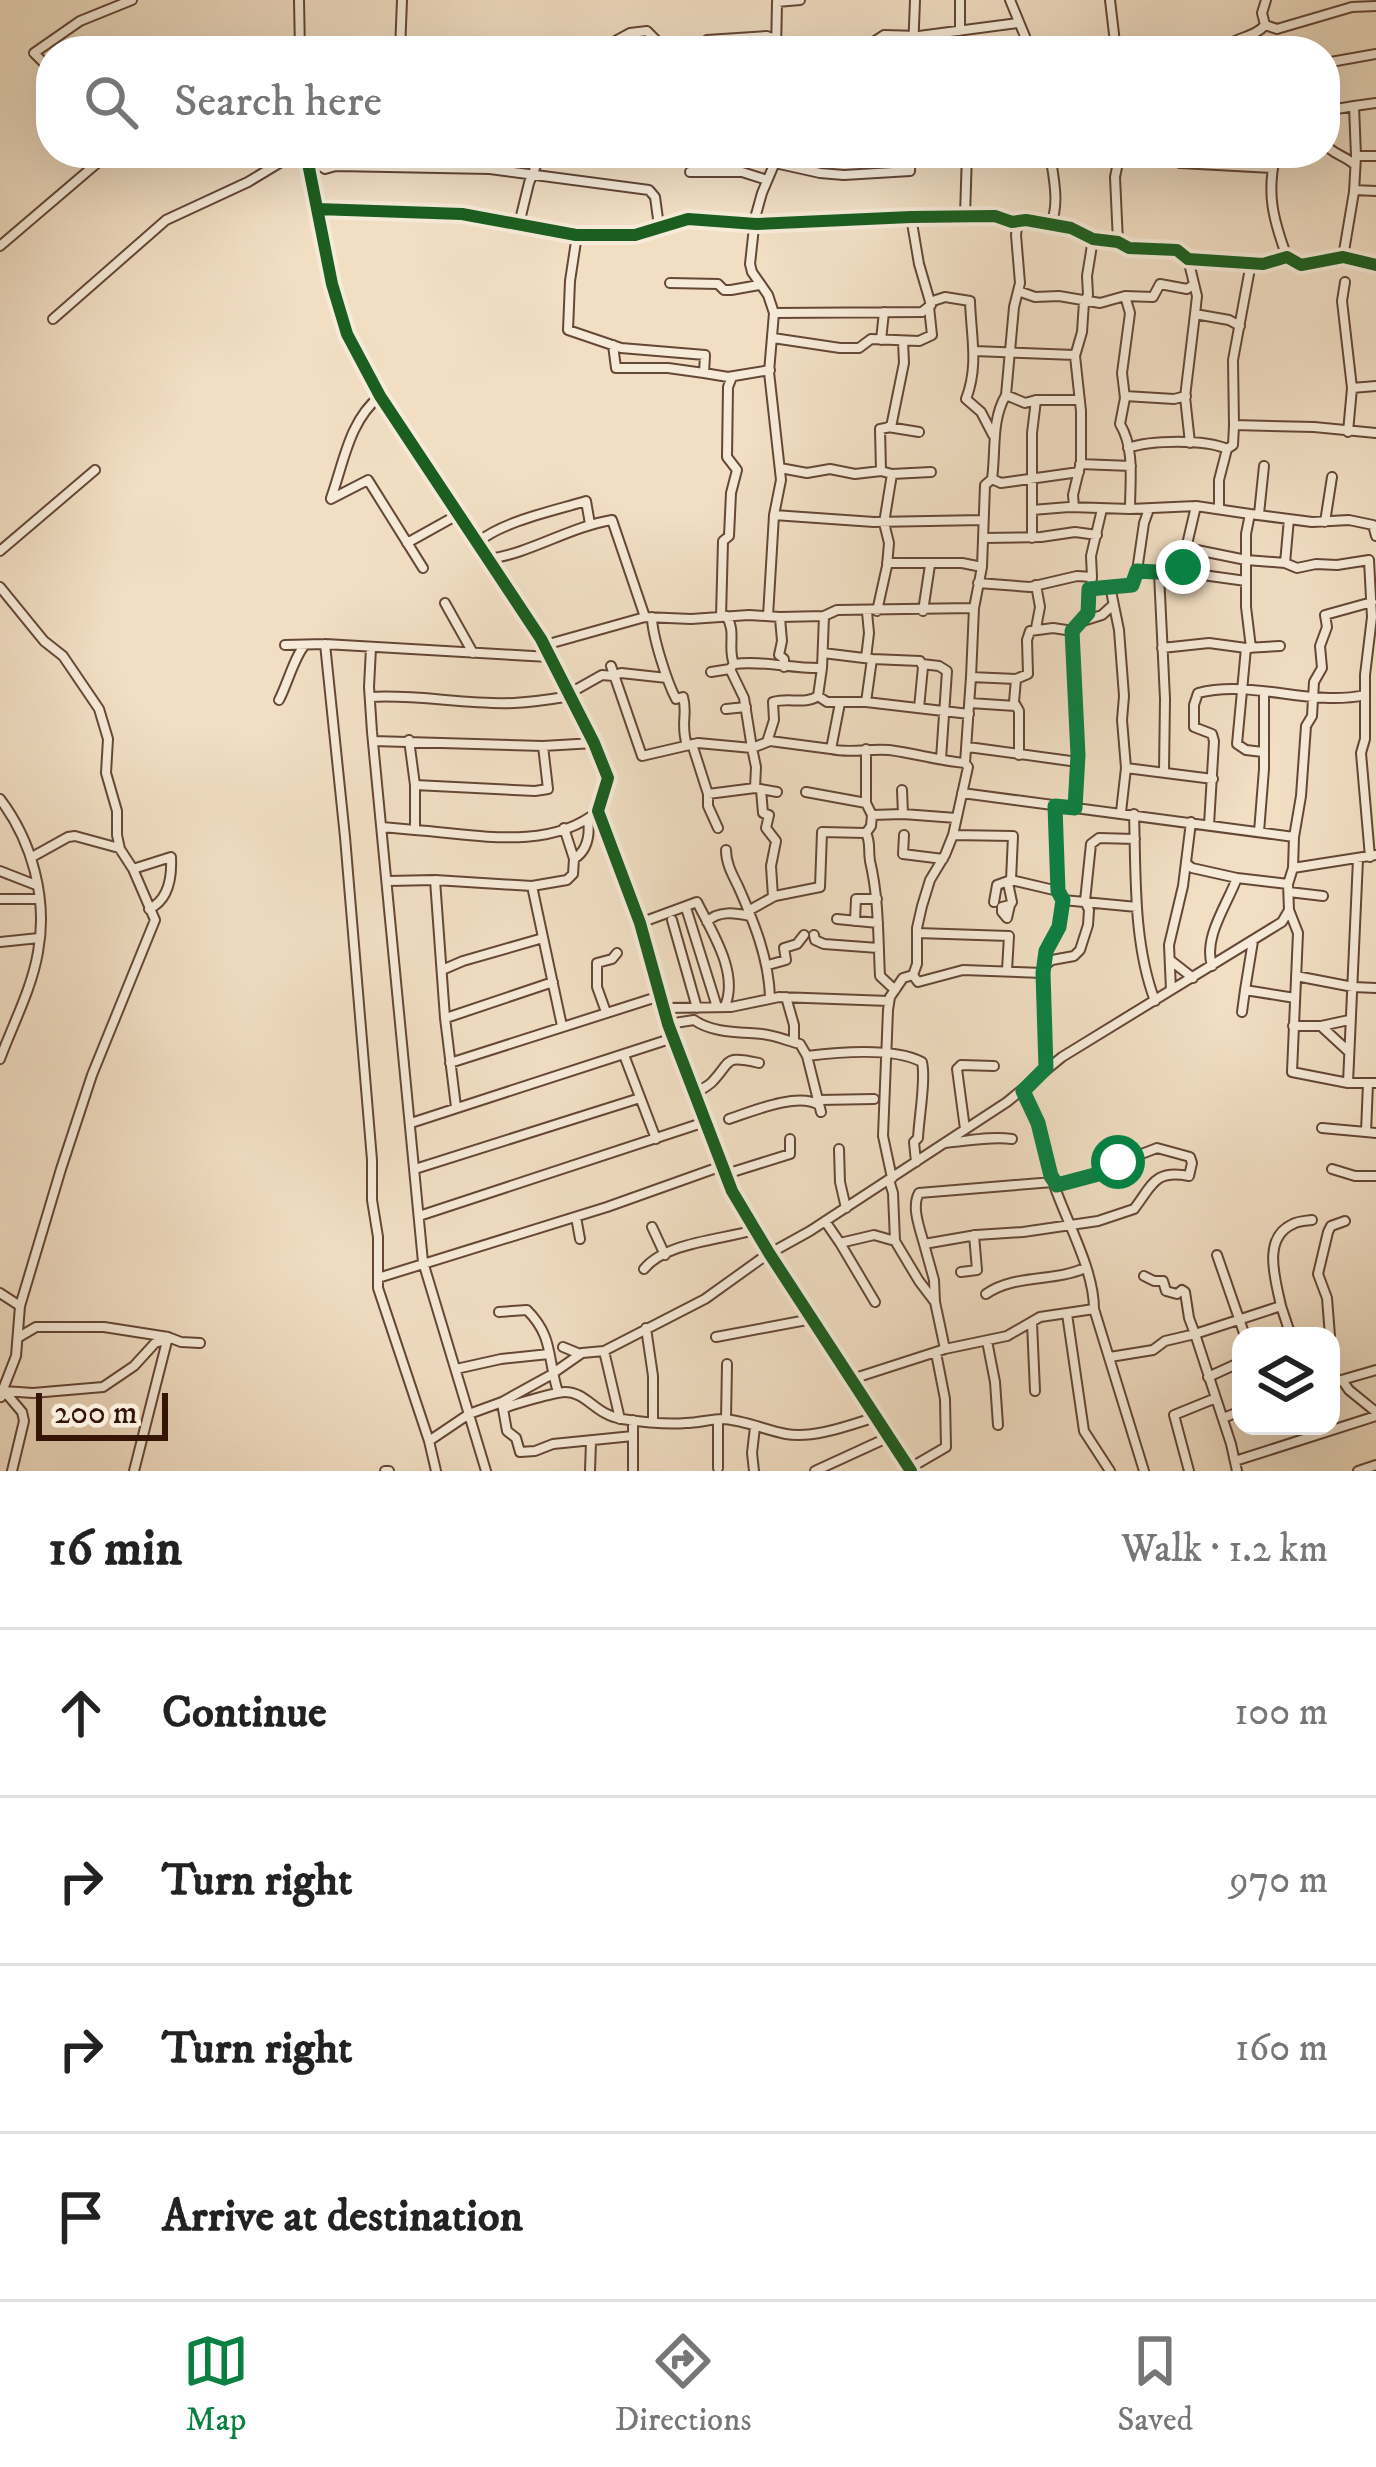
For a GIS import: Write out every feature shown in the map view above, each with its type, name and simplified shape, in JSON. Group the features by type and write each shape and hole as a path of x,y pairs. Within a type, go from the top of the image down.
{"street":[{"path":"58,36 80,21 132,0"},
{"path":"298,0 299,36"},
{"path":"401,36 402,0"},
{"path":"775,36 777,2 800,0"},
{"path":"914,36 915,0"},
{"path":"960,0 960,31"},
{"path":"1010,0 1024,36"},
{"path":"1110,0 1114,36"},
{"path":"1247,36 1264,26 1266,0"},
{"path":"1264,26 1277,29 1344,8 1376,6"},
{"path":"882,36 1018,23"},
{"path":"1340,60 1376,54"},
{"path":"1340,108 1376,103"},
{"path":"1343,257 1354,190 1354,106"},
{"path":"1340,154 1356,160 1376,156"},
{"path":"0,246 91,168"},
{"path":"52,319 166,220 271,168"},
{"path":"309,168 344,323 380,396 545,646 608,778 598,811 538,837 382,827"},
{"path":"427,168 649,190 655,197 659,226"},
{"path":"519,224 536,168"},
{"path":"727,172 728,168"},
{"path":"768,616 774,515 781,480 770,370 774,313 750,264 755,218 772,168"},
{"path":"816,168 844,175 910,168"},
{"path":"965,216 967,168"},
{"path":"1051,224 1055,219 1052,168"},
{"path":"1117,168 1118,242"},
{"path":"1268,168 1272,169 1268,189 1287,257 1300,265 1343,257 1376,265"},
{"path":"690,172 742,172 767,180"},
{"path":"1354,190 1376,191"},
{"path":"317,209 463,214 578,235 634,235 688,220 756,224 995,216 1071,228 1129,248 1177,250 1188,260 1197,296 1186,396 1190,443"},
{"path":"773,338 859,348 871,339 920,341 932,335 911,217"},
{"path":"1018,221 1018,291 1006,395 994,436 992,479 985,485 968,766 953,835 930,880 917,933 914,975 918,982 963,970 1044,969 1052,960 1074,956 1089,915 1085,901 1091,844 1094,840 1135,839"},
{"path":"578,235 568,330 613,346 705,355 704,374"},
{"path":"1074,507 1080,400 1075,355 1093,239"},
{"path":"1188,260 1263,264 1287,257"},
{"path":"1219,509 1220,480 1227,449 1233,445 1233,360 1251,263"},
{"path":"1345,282 1342,301 1352,388 1348,432"},
{"path":"670,283 718,284 724,290 761,285"},
{"path":"1018,291 1100,303 1125,296 1153,297 1160,284 1187,289 1193,285"},
{"path":"1125,296 1130,313 1120,424 1131,466 1130,509"},
{"path":"774,313 922,312 945,297 970,301 974,379 966,399 981,412 994,436"},
{"path":"881,340 884,313"},
{"path":"1195,314 1240,326"},
{"path":"888,428 904,363 903,341"},
{"path":"613,346 616,368 732,376 770,370"},
{"path":"974,351 1075,355"},
{"path":"732,376 727,457 737,470 729,536 723,541 724,616 732,626 732,666 746,707 760,804 769,815 766,828 776,841 771,866 773,897"},
{"path":"1352,388 1376,386"},
{"path":"1006,395 1025,403 1080,400"},
{"path":"380,396 351,435 331,499 368,480 423,568"},
{"path":"1124,396 1186,396"},
{"path":"1032,538 1036,400"},
{"path":"1234,425 1376,433"},
{"path":"881,471 880,429 920,432"},
{"path":"1128,448 1141,443 1215,443 1227,449"},
{"path":"992,479 1001,483 1079,468 1131,466"},
{"path":"1263,752 1237,744 1248,648 1246,534 1264,466"},
{"path":"780,469 931,472"},
{"path":"0,551 95,470"},
{"path":"866,702 872,611 887,563 885,521 892,474"},
{"path":"1325,522 1332,477"},
{"path":"478,542 486,535 586,501 590,524"},
{"path":"1032,510 1196,506 1289,519 1375,522 1376,536"},
{"path":"1180,572 1196,506"},
{"path":"1075,808 1078,762 1072,631 1089,611 1091,556 1102,509"},
{"path":"1089,589 1133,584 1149,509"},
{"path":"407,543 459,514"},
{"path":"774,515 983,520"},
{"path":"1285,563 1289,519"},
{"path":"489,559 612,520 667,679 676,699 683,697 687,709 682,726 718,828"},
{"path":"983,538 1096,535"},
{"path":"1187,548 1297,568 1371,557 1361,753 1373,856 1294,868"},
{"path":"887,563 982,567"},
{"path":"923,611 930,564"},
{"path":"1137,571 1246,581"},
{"path":"1159,573 1164,771"},
{"path":"978,583 1020,587 1092,577"},
{"path":"1036,585 1040,607 1036,628"},
{"path":"1110,586 1122,661 1126,768 1121,812"},
{"path":"0,587 44,641 63,656 99,709 108,739 106,772 117,811 120,848 155,920 92,1076 20,1306 16,1356"},
{"path":"1322,1128 1371,1132 1372,1083 1292,1072 1298,933 1289,910 1288,888 1294,868 1306,726 1312,716 1314,682 1322,668 1325,615 1372,602"},
{"path":"446,603 473,653"},
{"path":"1081,621 1102,615 1113,605"},
{"path":"545,646 648,617 824,616 837,610 974,608"},
{"path":"766,742 775,720 773,702 811,701 818,696 824,616"},
{"path":"780,617 779,655 784,667"},
{"path":"971,676 1016,680 1028,674 1030,631 1072,631"},
{"path":"279,700 297,653 306,644"},
{"path":"325,644 372,1160 377,1288 436,1471"},
{"path":"285,645 551,657"},
{"path":"1162,648 1280,646"},
{"path":"370,648 373,741 423,1262 486,1471"},
{"path":"824,653 920,661 946,669 945,760"},
{"path":"711,672 746,662 822,668"},
{"path":"919,708 922,664"},
{"path":"370,698 402,695 514,703 571,695 613,673 667,679"},
{"path":"613,673 642,756 690,744 752,748 766,742 965,763"},
{"path":"1016,680 1018,754"},
{"path":"1209,825 1214,741 1211,734 1194,727 1198,693 1220,687 1314,697 1365,695"},
{"path":"1259,832 1264,692"},
{"path":"818,696 827,702 944,711 1017,706"},
{"path":"831,749 840,703"},
{"path":"726,709 746,707"},
{"path":"409,740 415,830"},
{"path":"373,741 594,743"},
{"path":"415,785 548,789 543,746"},
{"path":"866,749 866,803 872,815 866,833"},
{"path":"945,760 968,749 1078,762"},
{"path":"1126,768 1213,779"},
{"path":"902,790 903,814"},
{"path":"709,794 777,792"},
{"path":"806,792 866,803"},
{"path":"962,793 1294,837"},
{"path":"0,800 32,857 40,938 30,980 0,1059"},
{"path":"1046,1068 1044,969 1046,951 1059,927 1055,806"},
{"path":"598,811 640,923 668,1024 739,1206 911,1470 946,1447 934,1280 924,1244 915,1201 919,1192 1053,1181 1057,1185 1106,1172 1118,1162 1157,1148 1190,1157 1192,1163 1189,1176 1161,1176 1143,1192 1134,1209 1098,1221 924,1244"},
{"path":"1134,814 1137,907 1155,1001"},
{"path":"872,815 956,818"},
{"path":"574,859 588,840 588,819"},
{"path":"1171,990 1169,946 1191,822"},
{"path":"388,880 532,886 566,880 573,874 574,859 564,828"},
{"path":"707,922 713,915 749,914 773,897 820,886 822,832 866,833"},
{"path":"866,833 878,899 880,976 877,991 868,1000"},
{"path":"953,835 1012,836 1007,970"},
{"path":"32,857 75,836 120,848"},
{"path":"904,836 903,854 943,859"},
{"path":"726,850 768,965 770,998"},
{"path":"133,868 171,857 172,878 162,899 149,909"},
{"path":"1348,1083 1358,859"},
{"path":"1187,864 1323,896"},
{"path":"0,871 36,884"},
{"path":"1212,966 1212,936 1237,878"},
{"path":"434,880 456,1108"},
{"path":"994,902 997,885 1011,880 1085,901 1137,907"},
{"path":"532,886 562,1026"},
{"path":"855,921 856,898 878,899"},
{"path":"0,899 38,899"},
{"path":"640,923 698,902 730,976 729,998 721,1007"},
{"path":"563,1347 577,1354 604,1351 705,1299 1023,1091 1046,1068 1282,922 1289,910"},
{"path":"687,911 721,1007"},
{"path":"837,919 878,923"},
{"path":"672,920 697,1008"},
{"path":"917,933 1009,936"},
{"path":"768,965 786,960 784,948 809,935 824,944 878,948"},
{"path":"0,942 40,938"},
{"path":"442,970 543,938"},
{"path":"1242,1012 1253,939"},
{"path":"606,1012 597,987 597,963 617,953"},
{"path":"1169,959 1193,978"},
{"path":"914,975 903,978 889,1001 884,1136 895,1241 935,1302"},
{"path":"880,976 896,990"},
{"path":"1296,976 1376,988"},
{"path":"446,1018 553,982"},
{"path":"1245,990 1295,998"},
{"path":"450,1063 660,996"},
{"path":"664,1008 721,1007 786,997 889,1001"},
{"path":"786,997 794,1042"},
{"path":"668,1024 694,1020 708,1028 794,1042 807,1056 820,1106"},
{"path":"1293,1026 1349,1020"},
{"path":"1321,1026 1348,1051"},
{"path":"411,1124 674,1038"},
{"path":"807,1056 886,1053 911,1056 924,1065 914,1142 916,1162"},
{"path":"623,1055 656,1138"},
{"path":"694,1094 716,1079 725,1063 759,1063"},
{"path":"965,1130 958,1066 994,1066"},
{"path":"1023,1091 1094,1294 1094,1309 1144,1471"},
{"path":"415,1169 640,1099"},
{"path":"729,1119 801,1099 815,1100 820,1106"},
{"path":"820,1106 874,1099"},
{"path":"419,1216 705,1122"},
{"path":"377,1278 724,1170 790,1154 790,1139"},
{"path":"944,1143 1012,1139"},
{"path":"839,1149 846,1208"},
{"path":"1332,1169 1376,1176"},
{"path":"576,1217 580,1239"},
{"path":"1288,1327 1273,1259 1276,1241 1287,1227 1312,1220"},
{"path":"825,1221 875,1302"},
{"path":"1329,1327 1327,1298 1318,1274 1331,1226 1345,1221"},
{"path":"652,1228 665,1255"},
{"path":"644,1269 684,1246 754,1230"},
{"path":"841,1244 874,1235 895,1241"},
{"path":"961,1272 976,1270 974,1235"},
{"path":"1217,1255 1242,1327"},
{"path":"986,1294 997,1286 1085,1268"},
{"path":"1144,1276 1163,1281 1166,1291 1185,1292 1236,1466 1376,1414 1342,1380 1376,1370"},
{"path":"0,1293 20,1306"},
{"path":"1109,1357 1145,1352 1165,1341 1281,1306"},
{"path":"499,1312 523,1309 545,1330 558,1392"},
{"path":"851,1379 1015,1333 1040,1317 1094,1309"},
{"path":"1067,1314 1084,1431 1110,1471"},
{"path":"716,1337 812,1319"},
{"path":"1031,1322 1035,1391"},
{"path":"1,1396 18,1337 36,1327 104,1327 200,1343"},
{"path":"646,1328 653,1421"},
{"path":"1,1396 103,1387 134,1366 155,1343 168,1338"},
{"path":"134,1471 168,1338"},
{"path":"987,1341 998,1425"},
{"path":"604,1351 620,1419"},
{"path":"502,1406 581,1353"},
{"path":"455,1369 549,1354"},
{"path":"718,1468 727,1364"},
{"path":"1208,1376 1232,1366"},
{"path":"428,1441 469,1414 558,1392 579,1395 603,1414 620,1419 686,1424 722,1419 792,1436 876,1417"},
{"path":"1,1396 22,1412 24,1421 12,1471"},
{"path":"1189,1471 1174,1415 1216,1398"},
{"path":"502,1406 507,1432 516,1438 520,1452 633,1436"},
{"path":"1223,1418 1232,1414"},
{"path":"633,1471 634,1420"},
{"path":"754,1471 755,1427"},
{"path":"1303,1435 1306,1438"},
{"path":"815,1471 838,1467 889,1437"},
{"path":"590,1471 591,1442"},
{"path":"1358,1471 1376,1465"}],"cycle path":[{"path":"309,168 347,334 380,396 541,639 594,743 608,778 598,811 640,923 668,1024 732,1191 911,1471"},
{"path":"317,209 462,214 576,235 635,235 688,219 756,224 995,216 1071,228 1129,248 1177,250 1188,259 1263,264 1287,257 1301,265 1343,257 1376,265"}],"route":[{"path":"1118,1162 1106,1172 1057,1185 1023,1091 1046,1068 1044,958 1059,927 1063,900 1058,891 1055,806 1075,808 1078,755 1072,631 1088,613 1089,589 1132,585 1137,571 1176,573 1183,567"}]}
